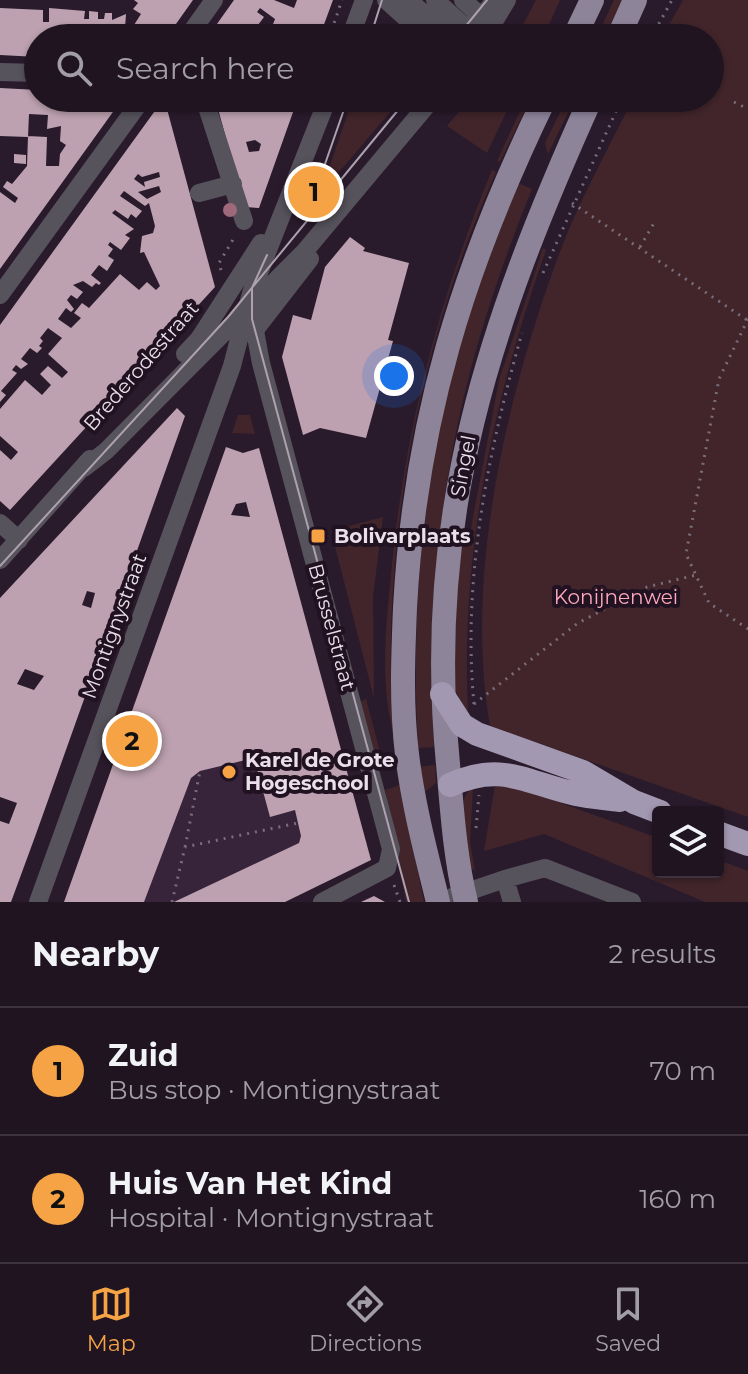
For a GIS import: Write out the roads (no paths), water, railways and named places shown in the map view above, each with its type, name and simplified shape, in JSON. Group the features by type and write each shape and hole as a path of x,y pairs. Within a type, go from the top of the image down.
{"highway":[{"path":"442,694 462,725 477,734 583,772 652,809"},
{"path":"450,785 479,774 512,774 575,794 634,802"},
{"path":"724,835 748,844"}],"main road":[{"path":"581,24 592,0"},
{"path":"624,24 635,0"},
{"name":"Singel","path":"422,838 407,755 403,694 414,500 429,418 458,304 508,172 538,112"},
{"name":"Singel","path":"465,898 442,694 447,554 463,458 481,379 504,306 548,191 585,112"},
{"path":"438,901 422,838 426,815 450,785"}],"street":[{"path":"197,24 214,0"},
{"path":"359,24 364,0"},
{"path":"386,0 413,24"},
{"path":"408,0 436,24"},
{"path":"435,0 462,24 486,15"},
{"path":"463,0 475,11 486,15"},
{"path":"0,72 24,73"},
{"path":"0,295 133,112"},
{"path":"209,112 244,221"},
{"name":"Montignystraat","path":"38,902 232,366 260,270 322,112"},
{"name":"Montignystraat","path":"252,302 323,231 421,112"},
{"path":"199,193 233,184"},
{"name":"Montignystraat","path":"230,292 285,203"},
{"name":"Montignystraat","path":"232,366 303,270 323,231"},
{"name":"Brederodestraat","path":"0,560 199,339 230,292"},
{"name":"Brederodestraat","path":"84,468 102,455 252,302"},
{"name":"Brusselstraat","path":"252,302 255,331 391,849 390,862 378,875 322,902"},
{"path":"0,523 19,540"},
{"path":"438,901 465,898 505,879 545,868 632,902"},
{"path":"505,879 512,902"}],"tram line":[{"path":"374,24 382,0"},
{"path":"467,24 487,0"},
{"path":"306,205 317,187 343,112"},
{"path":"0,566 228,317 396,112"},
{"path":"267,255 252,288 252,319 409,902"}],"place":[{"name":"Zuid","path":"314,192"},
{"name":"Bolivarplaats","path":"318,536"},
{"name":"Huis Van Het Kind","path":"132,741"},
{"name":"Karel de Grote Hogeschool","path":"229,772"}],"park label":[{"name":"Konijnenwei","path":"616,597"}]}
